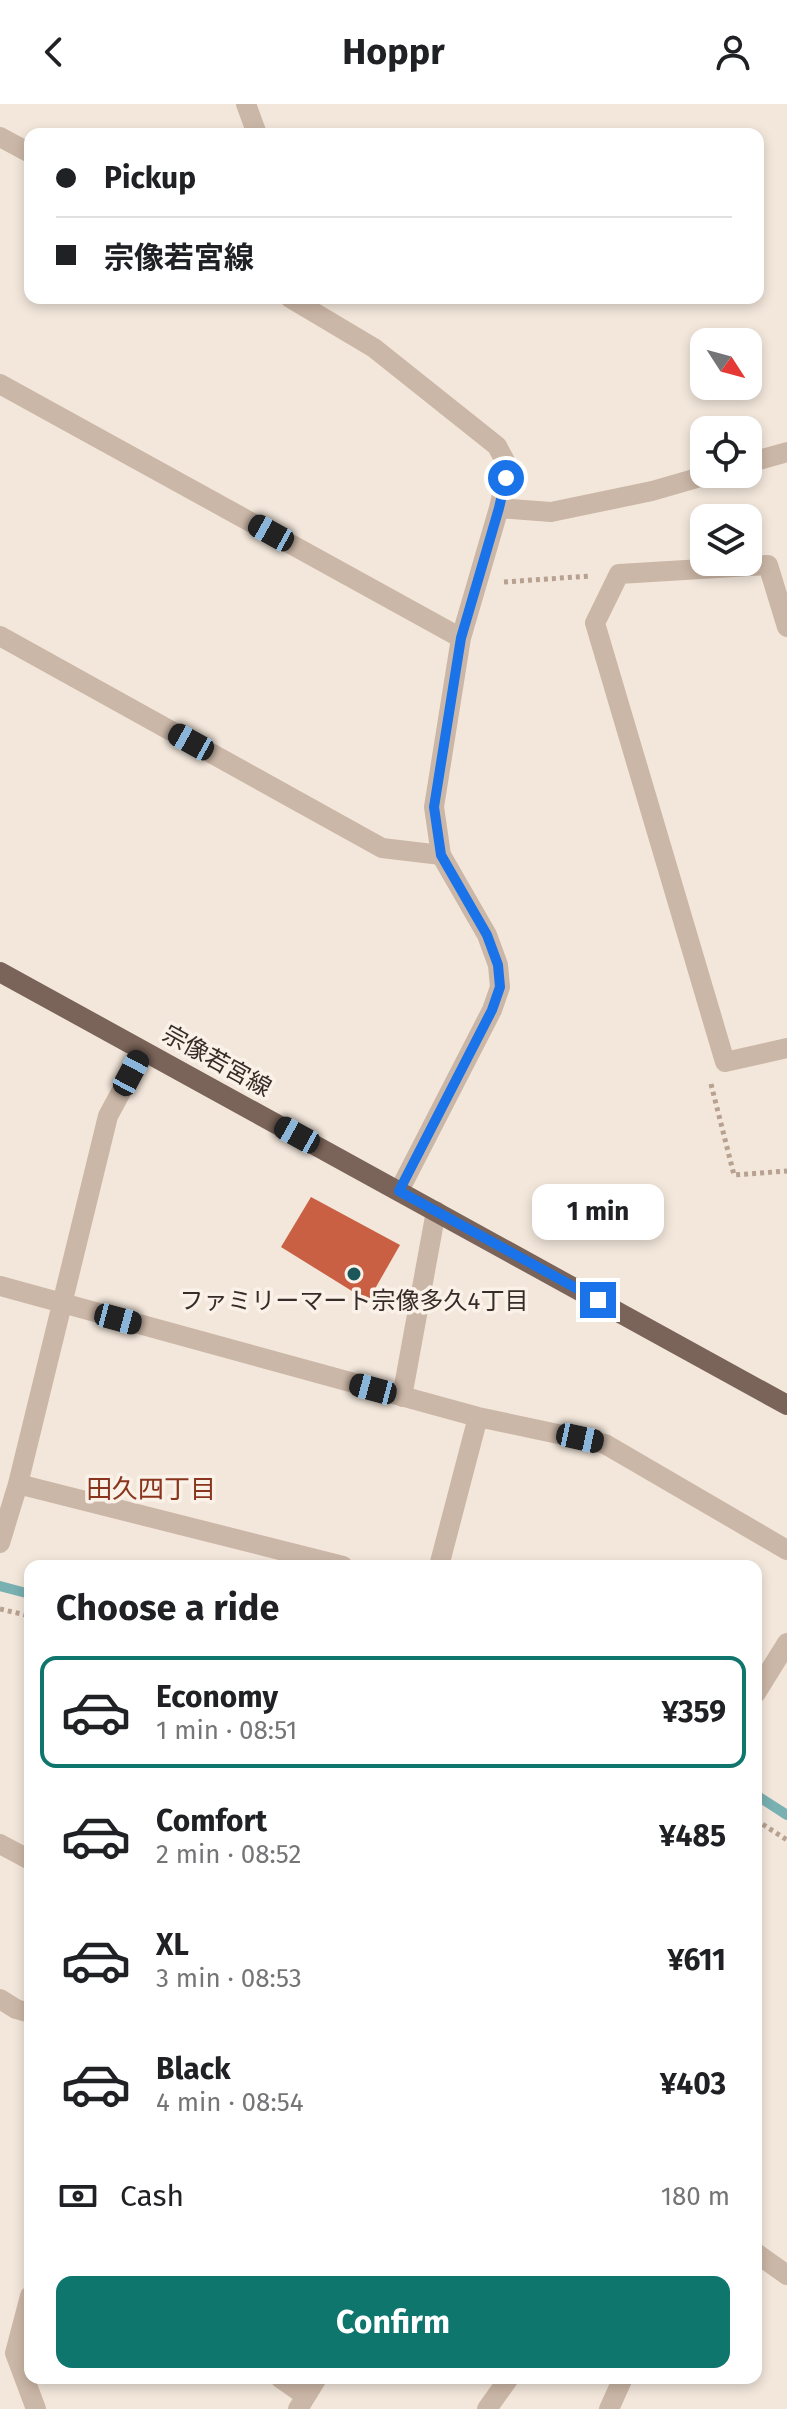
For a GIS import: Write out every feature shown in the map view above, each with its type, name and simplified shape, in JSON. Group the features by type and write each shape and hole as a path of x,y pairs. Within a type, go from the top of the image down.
{"main road":[{"name":"宗像若宮線","path":"0,972 787,1405"}],"street":[{"path":"246,104 255,128"},
{"path":"0,137 24,150"},
{"path":"322,308 497,446 505,461 506,478 499,508 461,638 434,807 441,855 487,935 498,965 500,987 492,1010 399,1191"},
{"path":"0,384 461,638"},
{"path":"762,459 787,452"},
{"path":"499,508 551,512 690,480"},
{"path":"787,627 768,565 619,574 595,623 725,1062 787,1048"},
{"path":"0,636 382,848 441,855"},
{"path":"0,1543 18,1484 108,1116 143,1051"},
{"path":"402,1397 436,1211"},
{"path":"0,1286 478,1417 605,1444 787,1550"},
{"path":"441,1560 478,1417"},
{"path":"18,1484 319,1560"},
{"path":"762,1683 787,1643"},
{"path":"0,1844 24,1857"},
{"path":"0,1999 24,2011"},
{"path":"762,2257 787,2275"},
{"path":"24,2319 15,2353 24,2377"},
{"path":"27,2384 36,2409"},
{"path":"487,2409 505,2384"},
{"path":"609,2409 620,2384"}],"path":[{"path":"477,584 619,574"},
{"path":"725,1062 707,1071 734,1175 787,1171"},
{"path":"0,1609 24,1615"},
{"path":"762,1824 787,1840"}],"building":[{"name":"ファミリーマート宗像多久4丁目","path":"311,1197 400,1245 368,1301 281,1247"}],"waterway":[{"path":"0,1586 24,1592"},
{"path":"762,1799 787,1815"}],"place":[{"name":"ファミリーマート宗像多久4丁目","path":"354,1274"}],"district":[{"name":"田久四丁目","path":"151,1489"}],"route":[{"path":"506,478 461,638 434,807 441,855 487,935 498,965 500,987 492,1010 399,1191 598,1300"}]}
